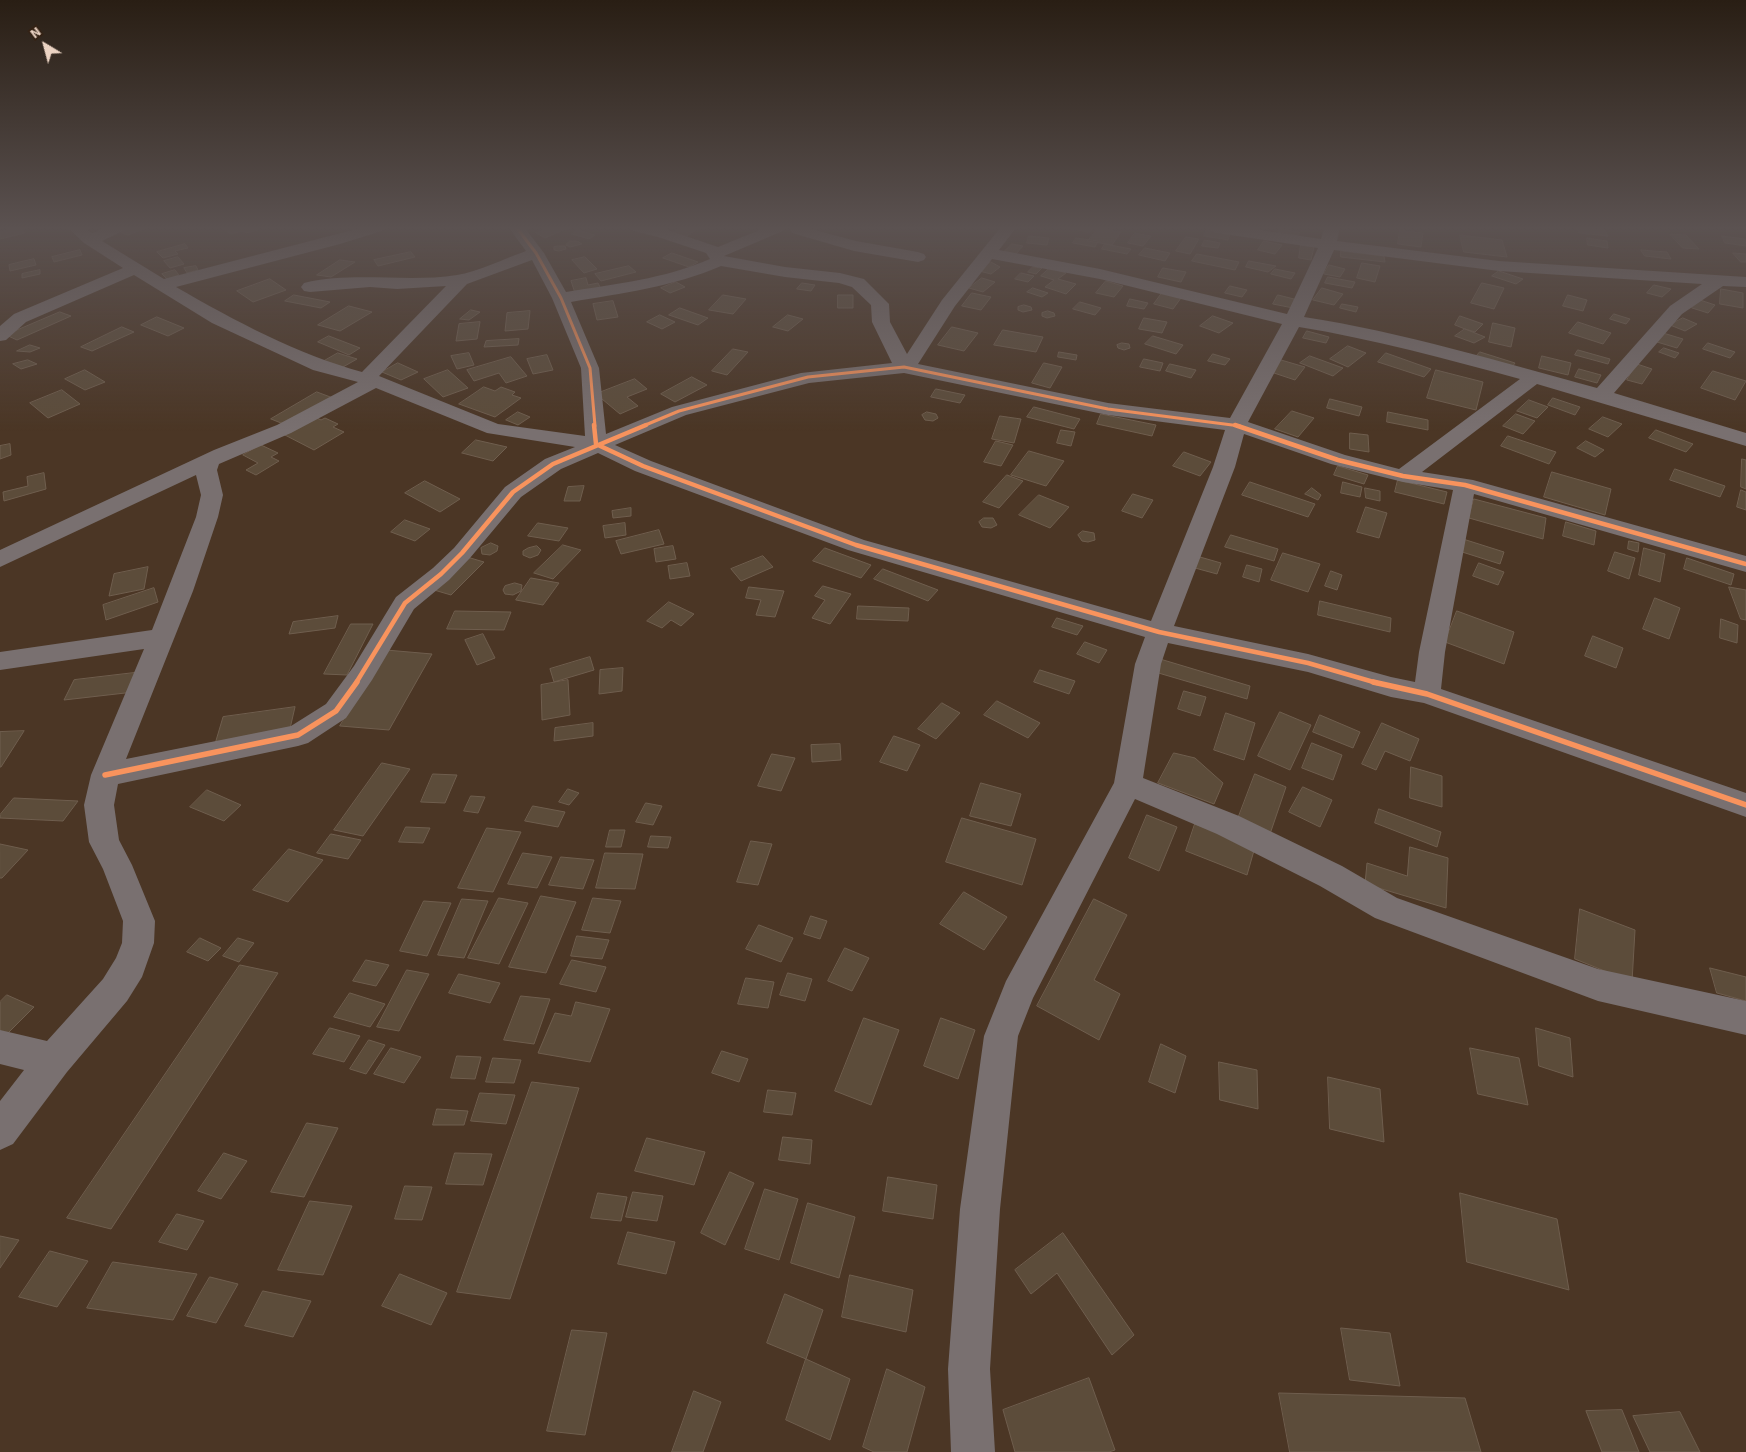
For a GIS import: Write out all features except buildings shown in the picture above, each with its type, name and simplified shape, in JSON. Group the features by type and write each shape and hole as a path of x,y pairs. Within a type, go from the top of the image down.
{"street":[{"path":"0,336 20,318 72,296"},
{"path":"180,296 218,319 320,366 371,380 494,429 596,444 642,466 856,545 1159,632 1308,663 1391,687 1427,694 1746,806"},
{"path":"0,559 221,454 284,429 371,380 447,296"},
{"path":"576,296 562,298 590,368 596,444"},
{"path":"871,296 880,304 881,322 904,368"},
{"path":"904,368 915,356 954,296"},
{"path":"1192,296 1462,357 1601,395 1746,440"},
{"path":"973,1452 969,1369 970,1349 980,1209 1001,1036 1018,992 1128,784 1148,664 1159,632 1247,403 1294,320 1304,296"},
{"path":"1601,395 1676,310 1697,296"},
{"path":"105,774 298,735 336,711 364,673 406,603 462,553 513,492 553,464 596,444 678,411 808,377 904,368 1108,409 1238,425 1338,460 1403,476 1465,485 1746,564"},
{"path":"1403,476 1534,377"},
{"path":"0,1131 54,1060 115,990 130,966 138,943 139,922 117,865 104,842 99,805 105,774 181,591 207,517 212,496 206,470 209,461"},
{"path":"1427,694 1432,652 1465,485"},
{"path":"0,661 160,638"},
{"path":"1128,784 1245,834 1331,876 1386,908 1598,985 1746,1018"},
{"path":"0,1047 54,1060"}],"cycle path":[{"path":"560,296 590,368 596,444 643,466 856,545 1159,632 1308,663 1391,687 1427,694 1746,805"},
{"path":"105,775 298,735 336,711 363,673 405,603 441,574 462,553 513,492 553,464 679,411 808,377 904,367 1108,409 1237,425 1338,460 1403,476 1465,485 1746,564"}]}
